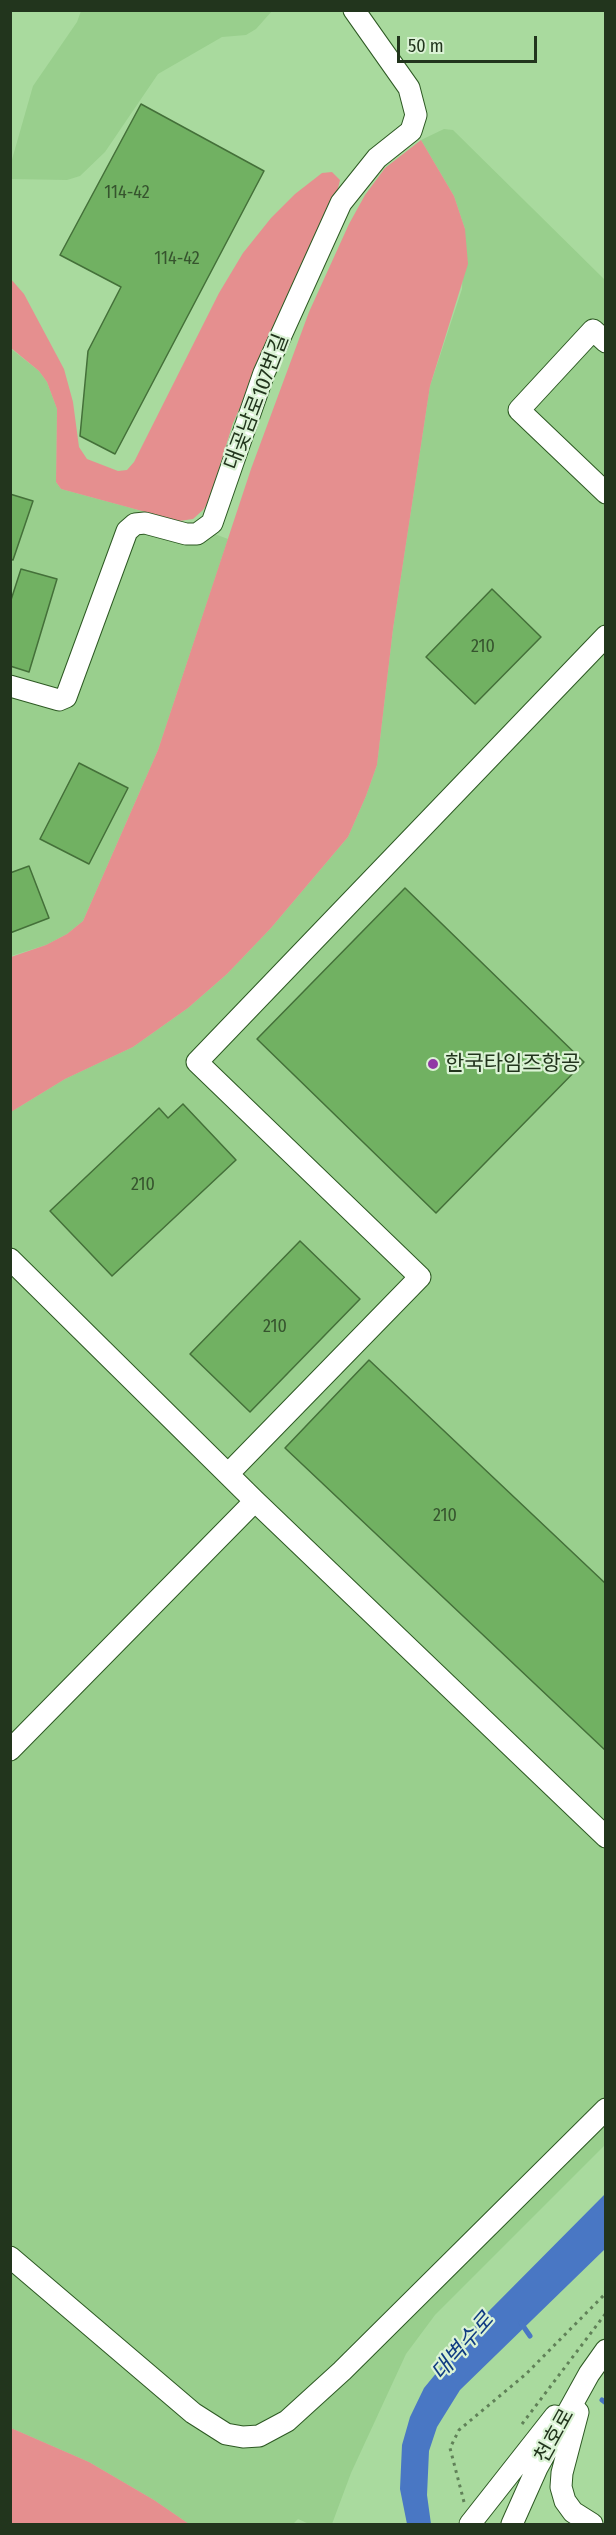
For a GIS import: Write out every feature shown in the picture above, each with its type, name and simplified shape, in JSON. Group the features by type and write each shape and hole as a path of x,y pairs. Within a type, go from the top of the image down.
{"street":[{"name":"대곶남로107번길","path":"10,686 59,700 66,697 127,531 135,525 145,524 186,534 197,534 212,523 264,373 341,203 377,158 411,131 416,115 409,88 354,10"},
{"path":"606,342 594,330 519,410 606,493"},
{"path":"228,1474 420,1277 197,1062 606,636"},
{"path":"10,1259 255,1501 606,1837"},
{"path":"10,1749 255,1501"},
{"path":"10,2257 193,2413 226,2434 243,2437 259,2436 287,2421 326,2387 606,2109"},
{"name":"천호로","path":"512,2524 537,2468 589,2374 606,2350"},
{"path":"467,2516 589,2374"},
{"path":"589,2374 568,2447 561,2487 565,2501 573,2512 592,2524"}],"path":[{"path":"467,2516 455,2476 450,2448 459,2430 526,2374 606,2293"}],"shaded area":[{"path":"81,10 272,11 256,29 246,35 222,37 158,74 105,152 80,176 67,180 11,179 11,163 33,86 77,22"},
{"path":"444,129 453,130 605,280 605,2145 435,2315 406,2354 351,2473 332,2524 309,2524 298,2519 293,2524 189,2524 154,2500 89,2462 11,2428 11,1112 65,1079 133,1047 188,1008 227,974 271,928 348,837 377,765 393,629 430,386 462,289 465,229 454,196 421,140"},
{"path":"421,140 454,196 465,229 468,264 430,386 393,629 377,765 366,796 348,837 271,928 227,974 188,1008 133,1047 65,1079 11,1112 11,957 46,945 67,934 83,921 158,750 251,469 309,312 349,224 365,195 385,168"},
{"path":"332,172 340,180 337,193 233,423 209,501 203,510 193,519 179,521 61,489 56,482 57,409 47,382 39,371 11,348 10,278 24,294 64,369 73,402 79,447 87,459 118,471 127,470 134,462 219,293 243,253 271,218 295,194 322,173"},
{"path":"10,348 39,371 47,382 57,409 56,482 61,489 179,521 228,539 158,750 83,921 67,934 46,945 11,956"},
{"path":"11,2428 89,2462 154,2500 189,2524 11,2524"}],"water":[{"name":"대벽수로","path":"605,2194 605,2249 460,2390 437,2427 429,2451 427,2495 431,2524 407,2524 400,2489 402,2445 410,2417 424,2388 479,2321"}],"building":[{"path":"141,104 264,171 115,454 80,436 88,351 121,287 60,255"},
{"path":"10,494 33,501 13,560 10,559"},
{"path":"21,569 57,579 29,672 10,666 10,603"},
{"path":"492,589 541,637 475,704 426,657"},
{"path":"79,763 128,788 89,864 40,839"},
{"path":"29,866 49,918 10,933 10,873"},
{"path":"405,888 584,1062 436,1213 257,1039"},
{"path":"183,1104 236,1160 112,1276 50,1211 159,1108 168,1118"},
{"path":"300,1241 360,1299 250,1412 190,1354"},
{"path":"369,1360 606,1584 606,1751 285,1448"}],"waterway":[{"path":"521,2323 530,2336"},
{"path":"602,2400 606,2403"}],"place":[{"name":"한국타임즈항공","path":"433,1064"}]}
